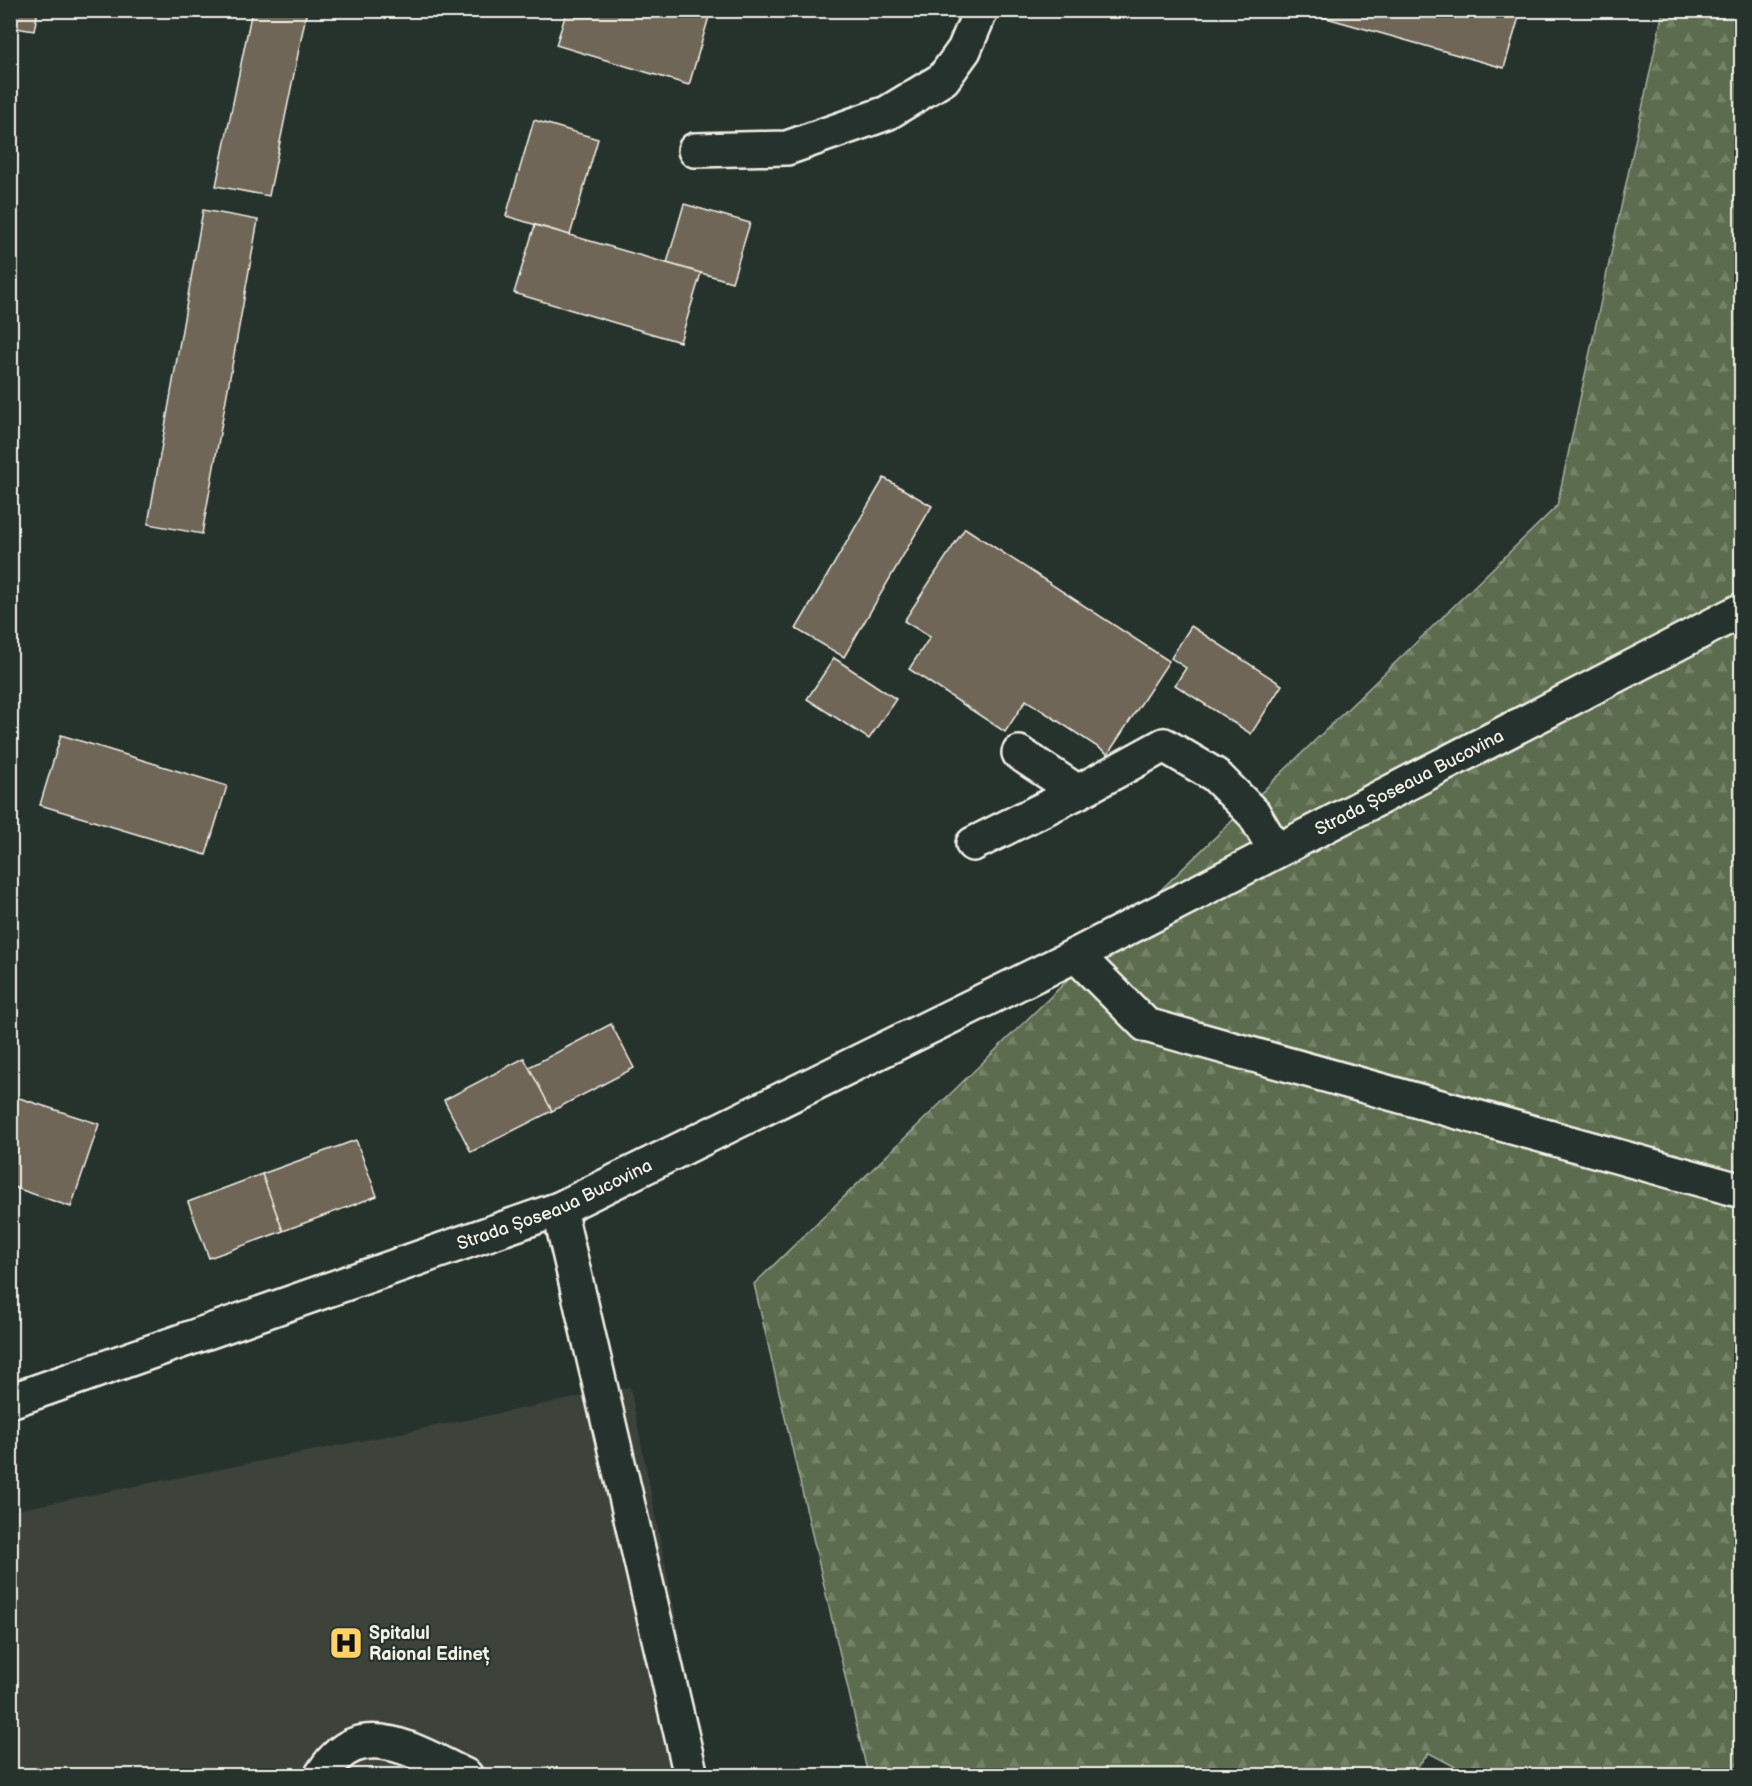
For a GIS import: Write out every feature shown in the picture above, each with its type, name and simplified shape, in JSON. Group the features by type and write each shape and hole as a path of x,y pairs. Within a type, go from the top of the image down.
{"main road":[{"path":"695,150 787,148 887,113 943,78 964,50 981,10"},
{"name":"Strada Șoseaua Bucovina","path":"10,1401 559,1209 1076,955 1742,610"},
{"path":"973,844 1078,792 1164,745 1215,775 1254,814 1275,850"},
{"path":"1019,753 1078,792"},
{"path":"1076,955 1146,1025 1742,1191"},
{"path":"559,1209 691,1776"},
{"path":"321,1776 336,1756 349,1747 363,1741 380,1741 395,1743 466,1776"}],"shaded area":[{"name":"Spitalul Raional Edineț","path":"630,1387 707,1775 11,1776 11,1511"}],"green space":[{"path":"1663,11 1741,11 1741,1775 1471,1775 1429,1753 1410,1776 868,1775 754,1284 1557,506"}],"building":[{"path":"10,10 38,10 34,31 10,27"},
{"path":"252,10 307,10 269,196 216,186"},
{"path":"567,10 711,10 689,85 556,45"},
{"path":"1298,10 1521,10 1504,68"},
{"path":"534,120 598,139 570,235 506,216"},
{"path":"684,204 750,223 732,282 667,263"},
{"path":"203,210 258,220 202,534 148,524"},
{"path":"535,225 701,273 680,342 514,293"},
{"path":"884,478 932,506 844,657 796,629"},
{"path":"965,528 1169,661 1108,754 1026,700 1005,732 909,669 930,637 904,621"},
{"path":"1191,626 1282,685 1251,734 1175,685 1186,668 1171,658"},
{"path":"834,658 896,699 869,739 807,699"},
{"path":"61,735 227,786 206,855 40,805"},
{"path":"611,1024 634,1068 552,1111 529,1067"},
{"path":"524,1058 552,1111 471,1152 444,1100"},
{"path":"10,1095 99,1124 71,1207 10,1186"},
{"path":"356,1140 377,1196 283,1231 262,1174"},
{"path":"262,1174 283,1231 209,1258 188,1202"}],"place":[{"name":"Spitalul Raional Edineț","path":"346,1643"}]}
